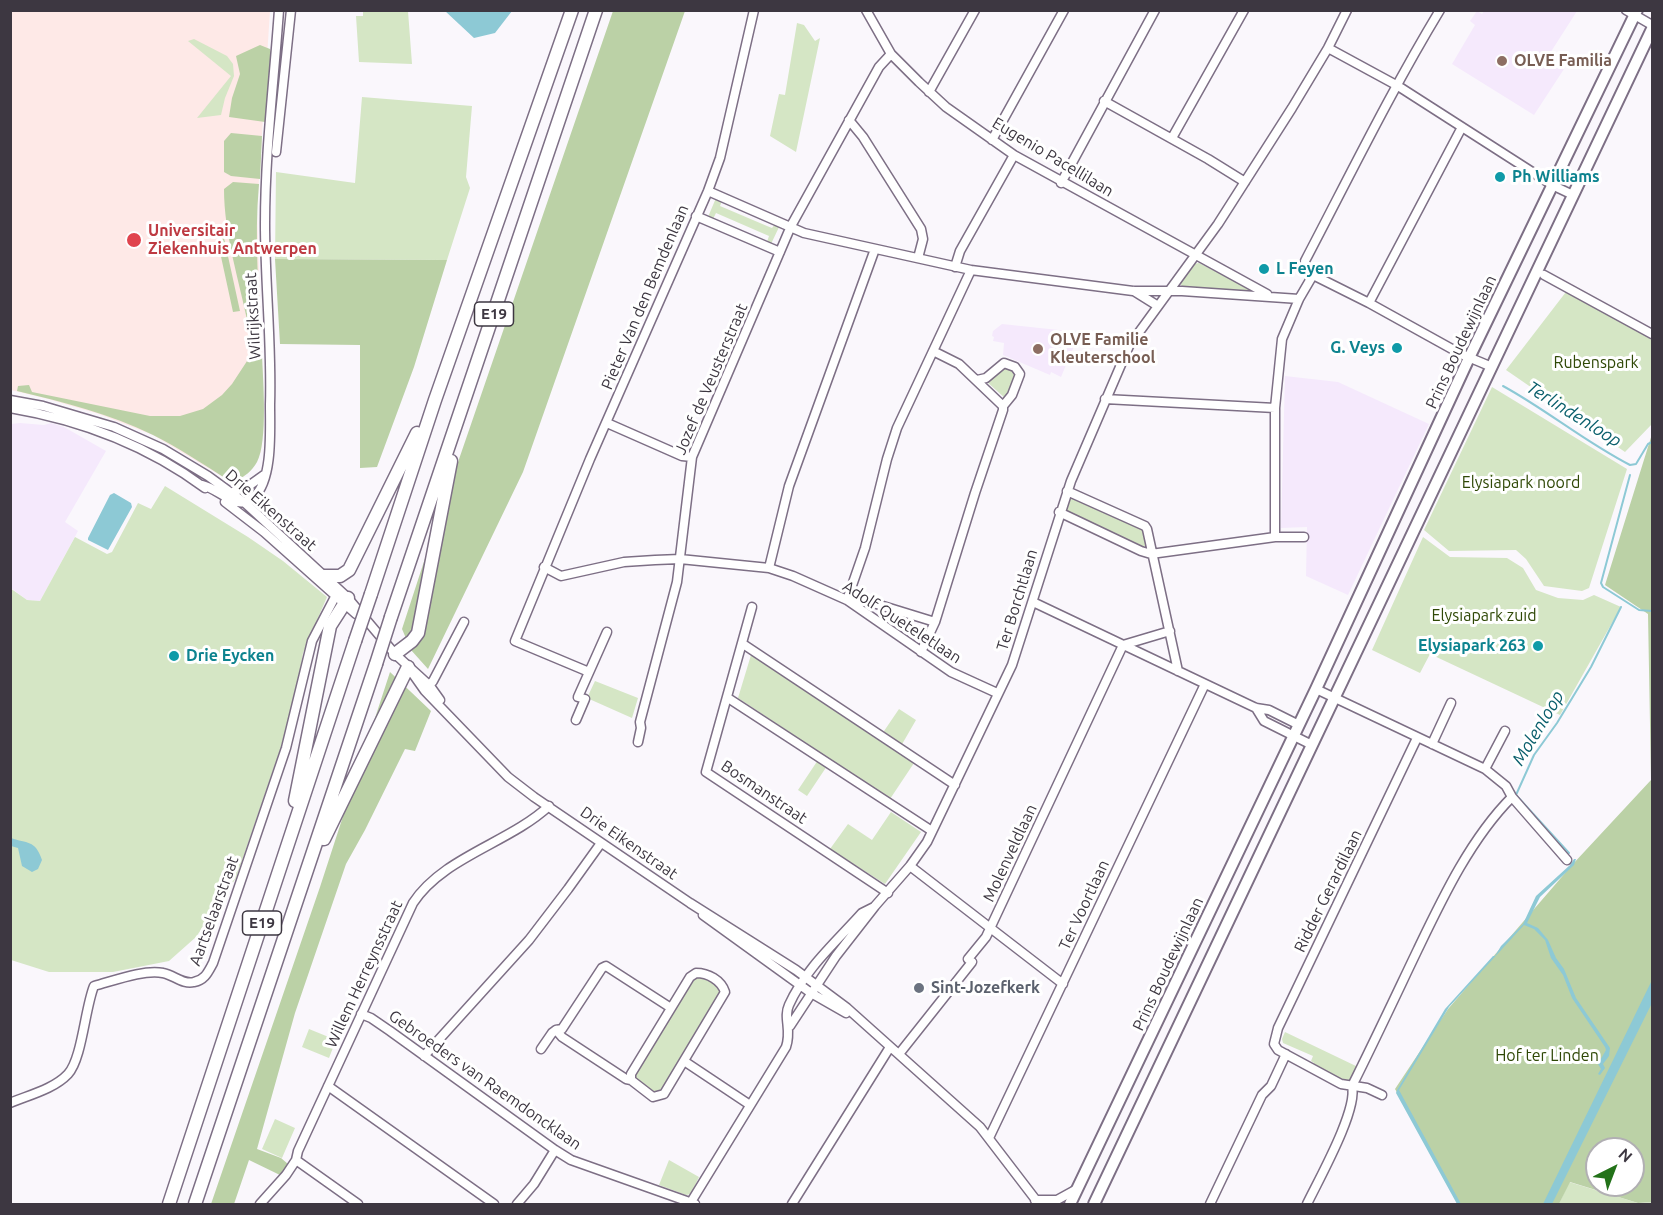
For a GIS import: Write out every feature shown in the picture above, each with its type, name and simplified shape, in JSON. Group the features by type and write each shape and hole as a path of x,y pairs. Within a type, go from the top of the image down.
{"highway":[{"name":"E19","path":"169,1204 435,400 572,10"},
{"name":"E19","path":"195,1204 596,10"},
{"path":"324,576 340,576 349,570 435,400"},
{"path":"395,654 412,641 418,633 450,470 453,437"},
{"path":"285,852 330,626 343,599"},
{"path":"308,869 341,807 408,668"}],"main road":[{"name":"Prins Boudewijnlaan","path":"1073,1200 1291,735 1299,725 1469,358 1554,186 1633,12"},
{"path":"1094,1204 1653,27"}],"street":[{"name":"Wilrijkstraat","path":"261,518 256,510 255,500 269,460 270,405 265,224 273,134 279,10"},
{"name":"Wilrijkstraat","path":"276,152 273,134 291,10"},
{"name":"Pieter Van den Bemdenlaan","path":"589,672 515,641 544,567 708,191 720,158 754,10"},
{"name":"Eugenio Pacellilaan","path":"866,10 891,54 946,107 992,140 1061,183 1270,295"},
{"path":"929,92 975,10"},
{"path":"992,140 1064,10"},
{"path":"1061,183 1155,10"},
{"path":"1172,138 1244,10"},
{"name":"Ter Borchtlaan","path":"790,1026 816,984 875,906 910,866 932,831 1012,665 1059,512 1129,346 1245,182 1328,48 1347,10"},
{"path":"1436,12 1305,261 1307,271 1313,275 1469,358 1492,367"},
{"path":"1633,12 1653,27"},
{"path":"1328,48 1398,86 1554,186 1573,195"},
{"name":"Jozef de Veusterstraat","path":"638,742 640,722 677,582 692,457 791,226 879,67 891,54"},
{"path":"1104,101 1245,182"},
{"path":"849,120 863,137 921,229 923,239 918,258"},
{"path":"1369,303 1462,127"},
{"path":"955,267 960,251 1014,155"},
{"path":"708,191 804,233 971,270 1133,291 1270,295 1299,299"},
{"path":"696,216 780,252"},
{"path":"769,568 789,486 875,249"},
{"path":"935,622 870,602 847,600 865,548 897,428 971,270"},
{"path":"1275,537 1275,408 1282,339 1299,299 1313,275"},
{"path":"1544,275 1653,334"},
{"path":"1133,291 1158,306"},
{"path":"933,351 959,364 1003,406"},
{"path":"921,652 935,622 1003,406 1012,395 1020,374 1008,363 1004,363 986,378 977,380"},
{"path":"1105,399 1275,408"},
{"name":"Drie Eikenstraat","path":"10,400 43,406 91,424 153,454 202,485 264,532 343,599"},
{"name":"Drie Eikenstraat","path":"10,408 129,434 163,449 245,503 324,576 356,614 363,616 446,711 508,777 600,843 806,977 847,1008 989,1138 1037,1202"},
{"path":"607,423 682,456 692,457"},
{"path":"231,493 250,485 264,475"},
{"path":"202,485 212,488 236,503 245,503 257,494"},
{"path":"1067,491 1145,526 1178,671"},
{"path":"1059,512 1141,552 1151,554 1275,537 1304,537"},
{"name":"Adolf Queteletlaan","path":"544,567 561,576 624,562 680,559 769,568 794,576 847,600 951,672 998,693"},
{"name":"Aartselaarstraat","path":"10,1103 52,1085 68,1074 76,1061 87,1001 94,986 151,972 165,973 180,981 192,983 205,978 213,963 286,748 312,641 343,599"},
{"path":"1033,602 1256,708 1269,711 1299,725"},
{"name":"Bosmanstraat","path":"752,607 706,772 888,892"},
{"path":"428,688 464,622"},
{"path":"1123,645 1170,631"},
{"path":"576,720 585,699 578,697 607,632"},
{"path":"743,644 955,785"},
{"name":"Molenveldlaan","path":"899,1054 972,962 968,959 991,928 1123,645"},
{"name":"Ter Voortlaan","path":"989,1138 1205,684"},
{"path":"1316,688 1485,769 1506,786 1512,797 1567,860"},
{"path":"728,698 932,831"},
{"path":"1432,744 1451,703"},
{"path":"1256,708 1264,721 1312,745"},
{"path":"1485,769 1505,731"},
{"name":"Ridder Gerardilaan","path":"1286,1054 1278,1050 1274,1044 1278,1028 1417,738"},
{"path":"1307,1204 1346,1123 1354,1092 1352,1086 1438,908 1471,852 1512,797"},
{"name":"Willem Herreynsstraat","path":"261,1204 296,1160 298,1151 361,1014 413,903 422,889 429,882 538,816 549,806"},
{"path":"424,1056 529,940 600,843"},
{"path":"910,866 1063,984"},
{"name":"Drie Eikenstraat","path":"690,903 715,926 811,993 854,1016"},
{"name":"Ter Borchtlaan","path":"790,1026 787,1011 806,977 862,913 875,906"},
{"path":"541,1049 552,1033 562,1029 602,968 606,966 671,1008"},
{"path":"556,1030 562,1037 631,1080 653,1097 658,1096 664,1094 725,992 723,986 705,973 696,973 690,977 631,1074 631,1080"},
{"name":"Gebroeders van Raemdoncklaan","path":"361,1014 371,1018 571,1160 678,1200 693,1203"},
{"path":"693,1203 786,1047 790,1026"},
{"path":"792,1204 890,1047"},
{"path":"1210,1204 1262,1095 1271,1086 1286,1054 1341,1084 1367,1088 1382,1095"},
{"path":"684,1061 750,1105"},
{"path":"328,1086 494,1204"},
{"path":"517,1204 534,1184 555,1150"},
{"path":"296,1160 358,1204"},
{"path":"1037,1202 1073,1200"}],"shaded area":[{"name":"OLVE Familia","path":"1485,10 1577,11 1547,58 1564,69 1534,115 1452,64 1475,25 1470,21 1477,11 1482,14"},
{"name":"Universitair Ziekenhuis Antwerpen","path":"11,11 270,11 257,210 263,390 262,441 256,463 236,481 228,480 153,435 99,414 11,390"},
{"name":"OLVE Familie Kleuterschool","path":"1002,324 1068,331 1078,337 1061,377 1051,372 1050,375 1003,355 1004,343 993,341 992,336 993,331"},
{"path":"1285,376 1338,382 1429,424 1348,595 1306,576 1307,527 1281,528"},
{"path":"51,423 64,427 106,451 65,522 78,531 40,601 27,600 11,588 11,424 44,425"}],"green space":[{"path":"363,11 408,11 412,64 359,62 356,16 363,16"},
{"path":"613,11 685,11 523,472 428,669 411,650 402,629 430,543 449,505 457,465"},
{"path":"797,23 804,25 815,41 820,38 796,152 770,136 779,94 785,95"},
{"path":"194,39 227,56 233,64 234,76 221,115 197,118 231,76 188,41"},
{"path":"260,45 270,49 272,56 265,122 229,117 232,98 240,74 236,56"},
{"path":"362,97 472,106 466,177 470,188 447,260 275,259 276,172 355,183"},
{"path":"231,133 262,136 260,179 231,176 224,172 224,141"},
{"path":"233,182 259,184 257,246 262,349 255,349 249,343 248,324 226,223 224,189"},
{"path":"716,198 722,201 720,206 767,226 772,228 776,223 780,225 771,244 767,242 769,236 716,213 713,219 708,217"},
{"path":"222,238 224,238 240,311 233,312 220,252 224,250"},
{"path":"275,259 447,260 414,367 377,467 360,468 360,345 280,344"},
{"path":"1199,263 1249,290 1182,287 1180,282 1193,264"},
{"name":"Rubenspark","path":"1569,288 1618,311 1652,332 1652,424 1625,452 1506,370"},
{"path":"251,355 262,355 263,440 257,462 248,473 236,481 228,480 172,445 120,421 86,409 17,391 18,386 29,385 32,392 150,416 180,416 203,409 222,395"},
{"path":"1004,367 1012,370 1016,378 1006,399 986,381"},
{"name":"Elysiapark noord","path":"1492,387 1627,469 1589,588 1582,591 1544,586 1526,559 1516,550 1449,551 1424,530"},
{"name":"Hof ter Linden","path":"1652,434 1652,1202 1638,1203 1619,1197 1645,1197 1645,1137 1585,1137 1585,1187 1570,1182 1559,1204 1460,1204 1395,1089 1448,1009 1572,865 1651,780 1648,614 1605,585"},
{"name":"Drie Eycken","path":"165,486 248,537 283,561 327,597 303,653 296,693 280,750 236,878 196,937 169,961 113,972 49,972 11,960 10,588 27,600 40,601 75,537 107,554 112,552 138,503 151,509"},
{"path":"1070,498 1143,530 1146,545 1142,548 1066,512 1065,507"},
{"name":"Elysiapark zuid","path":"1423,537 1450,557 1507,558 1523,568 1536,590 1558,598 1583,600 1594,595 1621,607 1560,715 1430,654 1420,673 1372,650"},
{"path":"751,655 914,763 890,799 738,698"},
{"path":"390,672 431,711 415,751 405,749 346,864 295,1013 257,1149 281,1158 288,1164 282,1176 249,1160 234,1204 211,1204 320,887"},
{"path":"595,681 638,698 632,718 587,698"},
{"path":"899,709 916,720 901,746 882,734"},
{"path":"818,760 827,766 807,796 798,790"},
{"path":"891,812 921,832 885,884 830,849 848,824 872,840"},
{"path":"695,976 713,983 720,992 719,998 665,1087 654,1094 648,1092 633,1076"},
{"path":"309,1029 336,1040 329,1058 302,1047"},
{"path":"1285,1032 1358,1067 1352,1080 1347,1082 1313,1065 1311,1061 1313,1056 1283,1043"},
{"path":"275,1119 295,1128 282,1158 262,1149"},
{"path":"669,1160 699,1177 691,1194 686,1195 659,1185"},
{"path":"1569,1182 1585,1187 1585,1197 1618,1197 1638,1203 1652,1202 1652,1204 1559,1204"}],"water":[{"path":"445,11 512,11 495,33 474,38"},
{"path":"114,493 131,503 132,507 108,550 88,538 110,495"},
{"path":"11,838 33,845 42,860 38,869 32,872 22,866 18,848 11,846"},
{"path":"1576,859 1574,865 1540,897 1527,923 1538,928 1548,940 1564,969 1576,998 1610,1048 1609,1056 1603,1064 1605,1068 1600,1075 1598,1074 1601,1069 1598,1064 1606,1050 1605,1047 1572,998 1563,975 1551,958 1545,940 1534,929 1524,925 1449,1007 1399,1090 1461,1204 1457,1204 1396,1093 1397,1090 1445,1009 1523,924 1536,896"},
{"path":"1652,980 1651,1005 1552,1204 1543,1204"}],"waterway":[{"name":"Terlindenloop","path":"1503,386 1630,465 1636,464 1648,444 1652,442"},
{"name":"Terlindenloop","path":"1630,475 1601,583 1603,587 1639,610 1652,611"},
{"name":"Molenloop","path":"1569,853 1516,795 1534,755 1557,723 1591,667 1621,607"}],"place":[{"name":"OLVE Familia","path":"1502,61"},
{"name":"Ph Williams","path":"1500,177"},
{"name":"Universitair Ziekenhuis Antwerpen","path":"134,240"},
{"name":"L Feyen","path":"1264,269"},
{"name":"G. Veys","path":"1397,348"},
{"name":"OLVE Familie Kleuterschool","path":"1038,349"},
{"name":"Elysiapark 263","path":"1538,646"},
{"name":"Drie Eycken","path":"174,656"},
{"name":"Sint-Jozefkerk","path":"919,988"}]}
